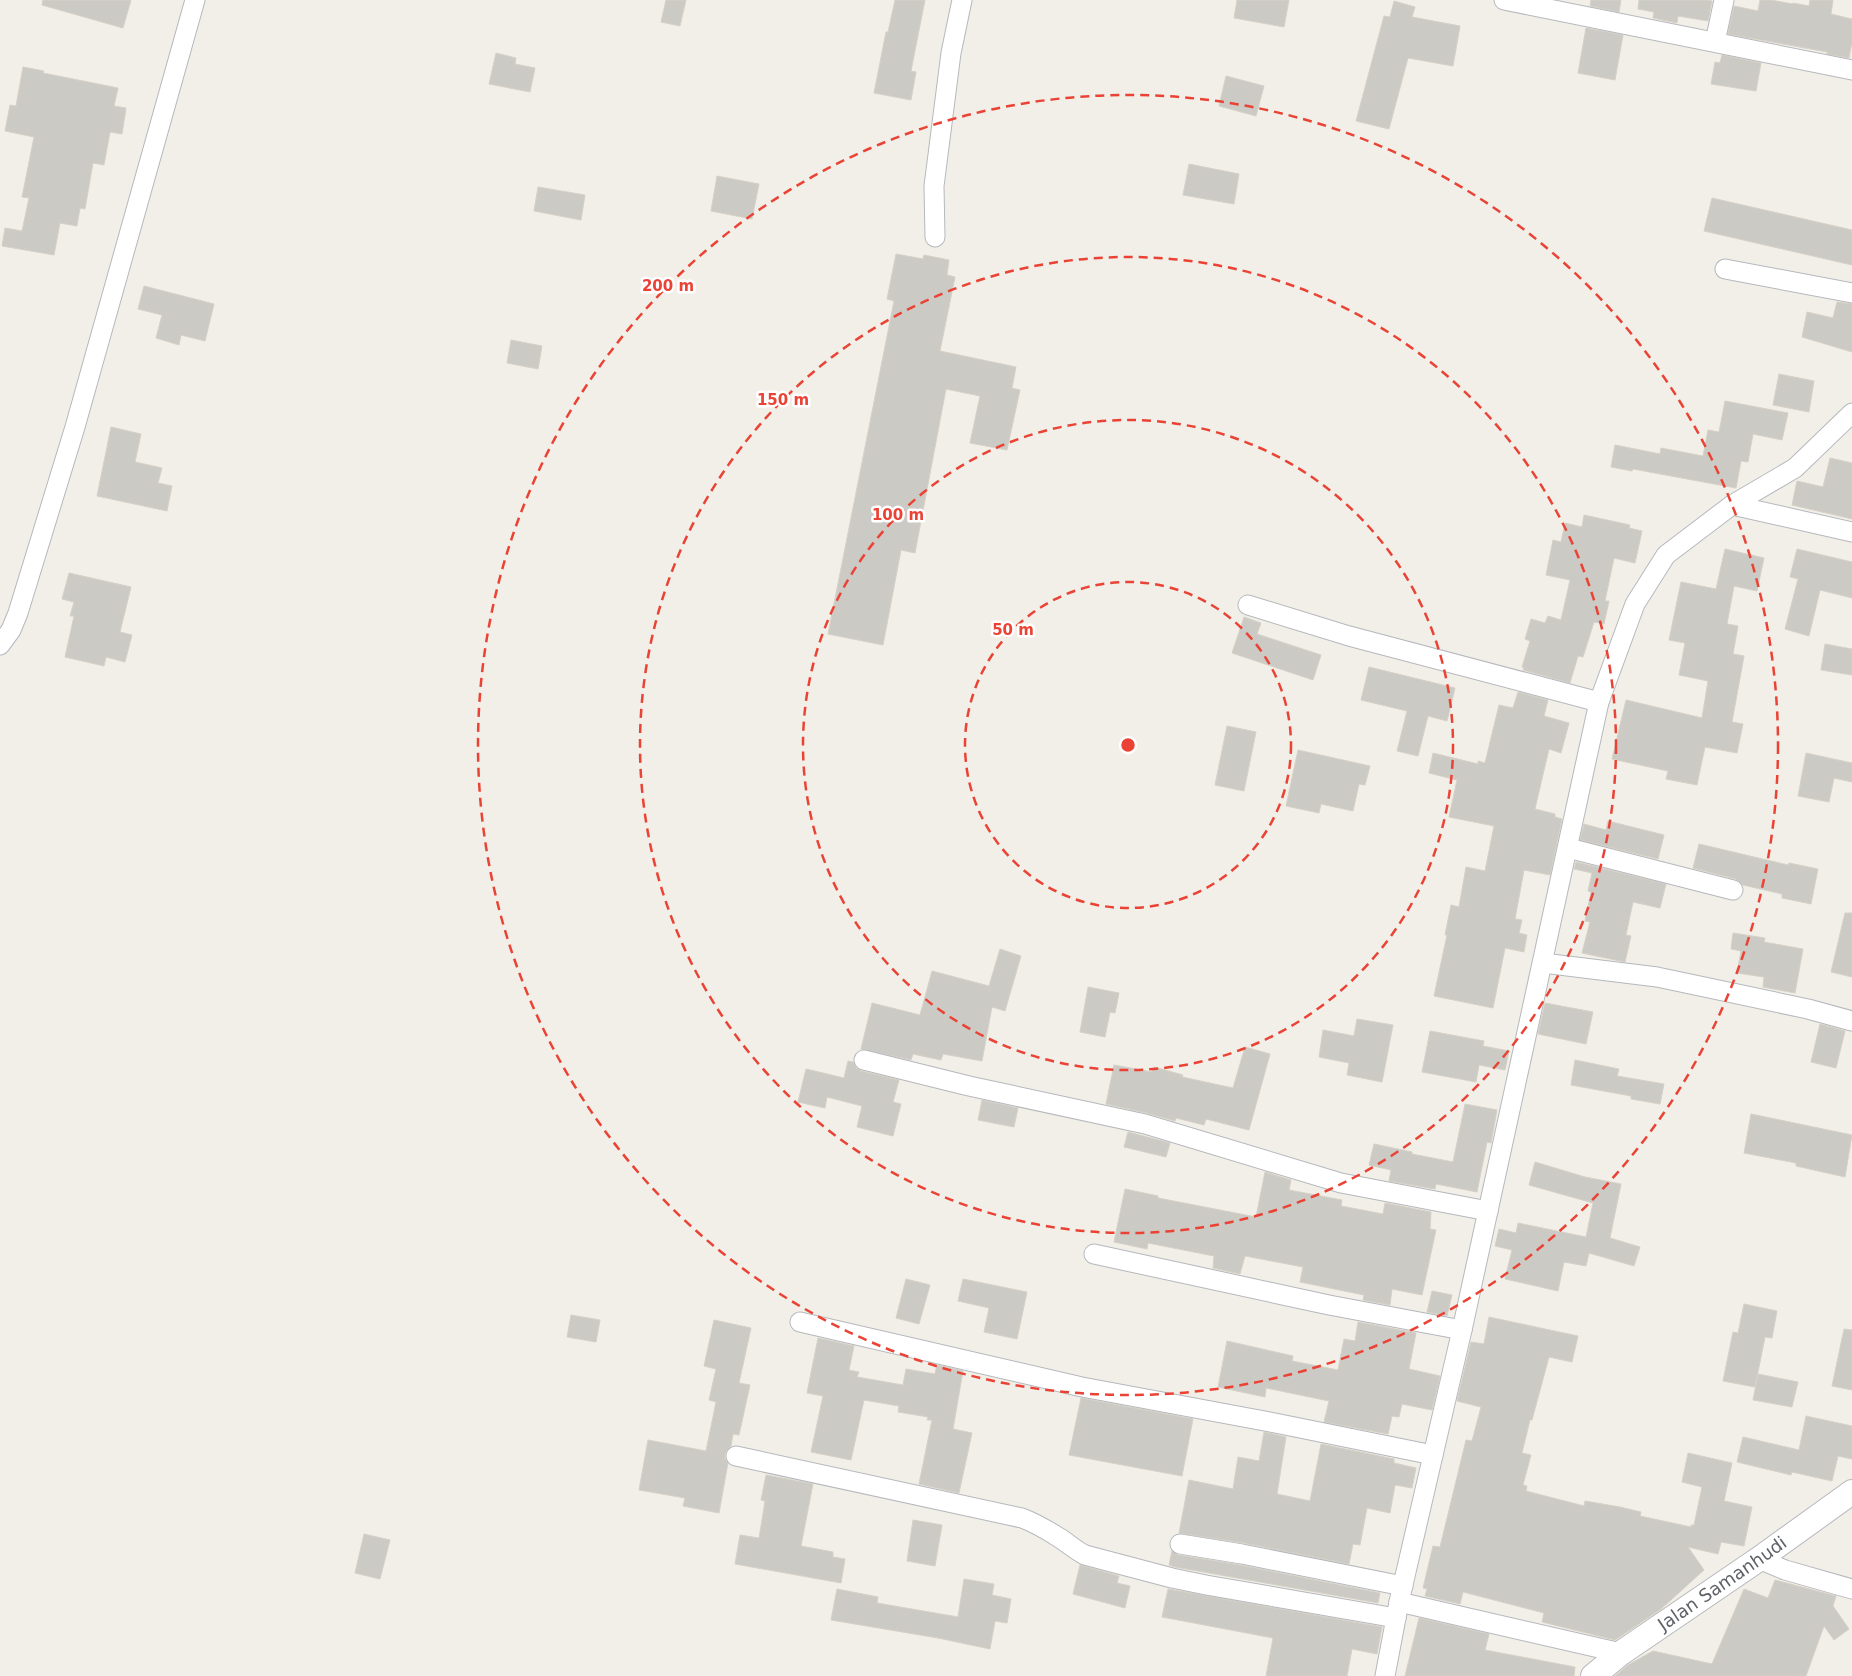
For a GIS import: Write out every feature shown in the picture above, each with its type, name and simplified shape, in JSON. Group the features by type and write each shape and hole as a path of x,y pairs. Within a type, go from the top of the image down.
{"street":[{"path":"0,645 11,630 18,613 75,427 195,0"},
{"path":"935,238 934,186 951,53 962,0"},
{"path":"1504,0 1852,70"},
{"path":"1715,42 1724,0"},
{"path":"1725,269 1852,293"},
{"path":"1386,1676 1399,1602 1462,1330 1599,702 1635,604 1666,555 1732,505 1795,468 1852,413"},
{"path":"1732,505 1852,532"},
{"path":"1248,605 1350,636 1599,702"},
{"path":"1568,848 1733,890"},
{"path":"1543,963 1657,977 1808,1009 1852,1021"},
{"path":"864,1060 969,1086 1145,1124 1341,1184 1488,1210"},
{"path":"1094,1254 1329,1305 1462,1330"},
{"path":"800,1322 1082,1387 1433,1455"},
{"path":"736,1456 1022,1518 1036,1523 1076,1551 1085,1555 1172,1578 1399,1602"},
{"name":"Jalan Samanhudi","path":"1593,1676 1621,1653 1759,1559 1852,1492"},
{"path":"1180,1544 1242,1554 1399,1602 1621,1653"},
{"path":"1759,1559 1786,1570 1852,1589"}],"building":[{"path":"43,0 131,0 123,28 42,5"},
{"path":"666,0 686,0 680,26 661,22"},
{"path":"895,0 925,0 911,71 916,72 911,100 874,93 886,32 888,32"},
{"path":"1237,0 1289,0 1284,27 1234,18"},
{"path":"1591,0 1621,0 1619,12 1590,6"},
{"path":"1639,0 1712,1 1708,21 1678,16 1677,23 1653,18 1654,12 1638,9"},
{"path":"1760,0 1809,6 1810,0 1833,0 1831,14 1852,19 1852,42 1849,58 1827,54 1827,52 1728,34 1734,6 1758,11"},
{"path":"1394,1 1415,7 1412,17 1460,26 1453,66 1408,58 1389,129 1356,121 1384,16 1390,17"},
{"path":"1586,28 1623,35 1615,80 1578,73"},
{"path":"496,53 516,58 515,64 535,68 530,92 489,84"},
{"path":"1722,55 1761,63 1756,91 1711,84 1715,62 1720,63"},
{"path":"23,67 44,71 43,73 118,88 114,106 126,108 122,134 110,132 104,165 93,163 85,209 80,208 77,226 60,223 54,255 2,246 5,228 22,231 29,198 22,197 34,137 5,131 10,105 16,106"},
{"path":"1226,76 1264,86 1256,116 1219,106"},
{"path":"1189,164 1239,174 1234,204 1183,195"},
{"path":"717,176 759,184 752,219 711,211"},
{"path":"538,187 585,195 581,220 534,211"},
{"path":"1712,198 1852,230 1852,265 1704,231"},
{"path":"896,254 923,259 924,255 949,260 947,275 955,277 940,351 1016,367 1012,388 1020,390 1007,450 970,443 980,396 946,389 915,553 901,550 883,645 828,634 894,301 887,299"},
{"path":"144,286 214,304 205,341 181,335 179,345 156,338 162,315 138,309"},
{"path":"1837,302 1852,304 1852,352 1802,337 1807,312 1833,318"},
{"path":"511,340 542,346 538,369 507,363"},
{"path":"1779,374 1814,381 1809,412 1773,405"},
{"path":"1725,401 1788,413 1782,440 1753,434 1748,462 1741,461 1736,488 1633,469 1632,471 1611,467 1615,445 1660,454 1661,448 1703,456 1708,430 1719,432"},
{"path":"111,427 141,434 135,462 162,468 158,483 172,486 167,511 97,496"},
{"path":"1830,458 1852,463 1852,519 1792,505 1797,481 1823,487"},
{"path":"1584,515 1630,525 1629,528 1642,531 1635,563 1614,558 1605,601 1609,601 1604,624 1594,622 1583,657 1578,656 1570,683 1523,670 1524,668 1522,667 1530,641 1525,639 1531,619 1545,623 1548,616 1561,620 1570,580 1546,575 1553,540 1561,542 1565,523 1582,527"},
{"path":"1725,549 1764,558 1757,591 1734,586 1727,624 1738,626 1733,654 1744,656 1732,722 1743,724 1737,753 1705,747 1697,785 1666,779 1668,771 1612,759 1626,700 1702,718 1708,681 1679,675 1685,643 1669,640 1681,582 1716,589"},
{"path":"1797,549 1852,562 1852,598 1820,590 1809,636 1785,629 1798,579 1790,577"},
{"path":"69,573 131,587 120,632 132,635 125,662 106,657 104,666 65,657 74,616 70,616 74,602 62,599"},
{"path":"1244,617 1261,623 1257,634 1321,655 1313,680 1232,653"},
{"path":"1825,644 1852,649 1852,675 1821,670"},
{"path":"1369,667 1455,688 1447,721 1428,716 1418,756 1397,751 1407,711 1361,700"},
{"path":"1518,692 1548,700 1544,716 1569,723 1561,753 1549,749 1535,809 1555,814 1555,817 1562,819 1550,875 1524,870 1515,919 1522,920 1519,933 1527,935 1524,952 1505,948 1493,1008 1434,996 1447,935 1445,935 1451,905 1459,907 1466,867 1485,871 1494,826 1449,817 1457,780 1429,773 1433,753 1478,764 1478,761 1485,763 1499,705 1513,708"},
{"path":"1227,726 1256,732 1244,791 1215,785"},
{"path":"1298,750 1370,766 1365,785 1359,784 1353,811 1321,804 1319,813 1286,806"},
{"path":"1806,753 1852,763 1852,782 1834,778 1829,802 1798,796"},
{"path":"1608,821 1664,835 1658,859 1580,840 1584,824 1606,830"},
{"path":"1699,844 1788,865 1789,863 1818,869 1811,904 1782,898 1782,894 1743,885 1736,879 1693,868"},
{"path":"1576,862 1666,884 1660,908 1633,902 1626,935 1631,936 1625,962 1582,953 1590,922 1585,921 1591,892 1588,891 1592,873 1574,869"},
{"path":"1845,913 1852,913 1852,977 1831,972"},
{"path":"1733,933 1765,938 1764,942 1803,949 1795,993 1763,987 1764,977 1737,973 1741,951 1731,949"},
{"path":"1000,949 1021,956 1005,1011 992,1007 982,1061 943,1054 941,1060 913,1054 911,1060 861,1049 872,1003 920,1015 932,971 989,986"},
{"path":"1088,987 1119,993 1115,1013 1110,1012 1105,1037 1080,1032"},
{"path":"1545,1003 1593,1012 1586,1044 1538,1034"},
{"path":"1357,1019 1393,1025 1382,1082 1347,1075 1349,1063 1319,1057 1323,1030 1354,1036"},
{"path":"1820,1024 1845,1031 1836,1068 1811,1062"},
{"path":"1430,1031 1484,1041 1483,1046 1509,1051 1505,1070 1479,1065 1476,1082 1422,1072"},
{"path":"1245,1047 1270,1054 1249,1130 1206,1119 1204,1125 1176,1118 1175,1121 1106,1104 1114,1065 1152,1072 1154,1067 1183,1075 1182,1077 1233,1088"},
{"path":"1575,1060 1619,1069 1617,1076 1664,1084 1660,1104 1631,1099 1631,1096 1571,1085"},
{"path":"848,1061 853,1062 856,1068 861,1071 899,1080 893,1102 901,1104 893,1136 857,1127 862,1106 827,1097 825,1108 798,1102 806,1069 844,1078"},
{"path":"982,1100 1018,1108 1014,1127 978,1120"},
{"path":"1465,1104 1497,1110 1491,1143 1487,1142 1477,1192 1436,1184 1435,1189 1389,1181 1391,1170 1369,1165 1374,1144 1453,1162"},
{"path":"1751,1114 1852,1135 1845,1177 1796,1166 1796,1163 1744,1153"},
{"path":"1128,1132 1170,1143 1166,1157 1124,1147"},
{"path":"1535,1162 1585,1177 1621,1184 1610,1238 1640,1247 1634,1266 1589,1253 1586,1266 1564,1262 1558,1291 1505,1279 1512,1250 1495,1246 1499,1229 1516,1233 1518,1223 1586,1237 1593,1203 1529,1185"},
{"path":"1265,1172 1291,1180 1289,1190 1342,1200 1341,1206 1383,1214 1385,1203 1431,1212 1430,1229 1436,1230 1422,1295 1392,1289 1390,1305 1363,1300 1364,1295 1300,1282 1303,1267 1245,1256 1240,1274 1213,1268 1214,1256 1148,1243 1147,1249 1114,1242 1125,1189 1158,1196 1158,1198 1256,1217"},
{"path":"906,1279 930,1285 919,1324 896,1318"},
{"path":"963,1279 1027,1292 1017,1339 984,1332 989,1308 958,1301"},
{"path":"1432,1291 1452,1295 1447,1316 1427,1312"},
{"path":"1744,1304 1777,1311 1772,1338 1765,1337 1755,1387 1723,1381 1733,1332 1738,1333"},
{"path":"571,1315 600,1320 596,1342 567,1337"},
{"path":"1489,1317 1578,1336 1572,1362 1549,1357 1522,1453 1531,1455 1523,1485 1527,1486 1526,1491 1584,1506 1585,1501 1620,1507 1641,1512 1640,1516 1691,1527 1691,1525 1694,1525 1702,1487 1682,1482 1688,1453 1732,1463 1724,1501 1752,1507 1744,1546 1721,1542 1718,1554 1688,1547 1704,1570 1661,1609 1615,1640 1542,1622 1544,1613 1463,1592 1460,1604 1425,1596 1427,1589 1423,1588 1433,1546 1440,1547 1466,1440 1472,1441 1481,1407 1457,1401 1471,1342 1484,1344"},
{"path":"714,1320 751,1328 739,1383 750,1385 739,1435 733,1434 731,1446 725,1453 725,1459 728,1463 719,1513 683,1506 685,1498 639,1490 648,1440 706,1451 716,1402 709,1400 716,1369 704,1366"},
{"path":"1358,1322 1416,1333 1409,1369 1440,1376 1432,1410 1402,1404 1399,1417 1392,1416 1388,1434 1324,1422 1329,1401 1266,1388 1265,1397 1218,1387 1227,1341 1293,1356 1292,1361 1338,1370 1344,1339 1355,1341"},
{"path":"1844,1329 1852,1330 1852,1390 1832,1386"},
{"path":"818,1338 854,1346 849,1370 859,1372 857,1377 903,1385 906,1369 935,1374 937,1365 963,1371 953,1429 972,1433 959,1493 919,1484 932,1420 927,1420 928,1417 898,1412 899,1406 864,1400 851,1460 811,1452 823,1396 807,1393"},
{"path":"1758,1374 1798,1382 1792,1407 1753,1400"},
{"path":"1081,1398 1193,1419 1182,1476 1069,1455"},
{"path":"1806,1416 1852,1426 1852,1459 1838,1456 1832,1481 1792,1472 1791,1475 1737,1462 1743,1437 1799,1450"},
{"path":"1264,1432 1286,1437 1277,1494 1310,1501 1321,1444 1394,1459 1394,1463 1416,1468 1412,1488 1395,1485 1390,1513 1367,1508 1360,1545 1353,1544 1349,1564 1244,1543 1179,1533 1189,1480 1233,1489 1238,1457 1259,1461"},
{"path":"766,1475 813,1484 801,1546 833,1552 833,1557 845,1559 841,1583 735,1564 740,1535 759,1538 765,1501 761,1500"},
{"path":"913,1520 942,1525 935,1566 907,1561"},
{"path":"364,1534 390,1540 380,1579 355,1573"},
{"path":"1172,1551 1178,1555 1240,1565 1380,1593 1378,1603 1175,1567 1169,1565"},
{"path":"1080,1565 1119,1576 1117,1583 1130,1586 1125,1608 1073,1594"},
{"path":"964,1579 994,1584 992,1595 1011,1599 1007,1623 995,1621 990,1649 831,1620 837,1589 878,1597 877,1603 958,1617"},
{"path":"1775,1580 1836,1596 1833,1606 1849,1629 1834,1640 1824,1626 1806,1676 1615,1676 1628,1665 1653,1651 1712,1664 1744,1589 1768,1598"},
{"path":"1168,1589 1382,1627 1377,1654 1352,1649 1347,1676 1266,1676 1273,1638 1162,1617"},
{"path":"1419,1618 1489,1634 1485,1650 1575,1667 1574,1676 1405,1676"}]}
